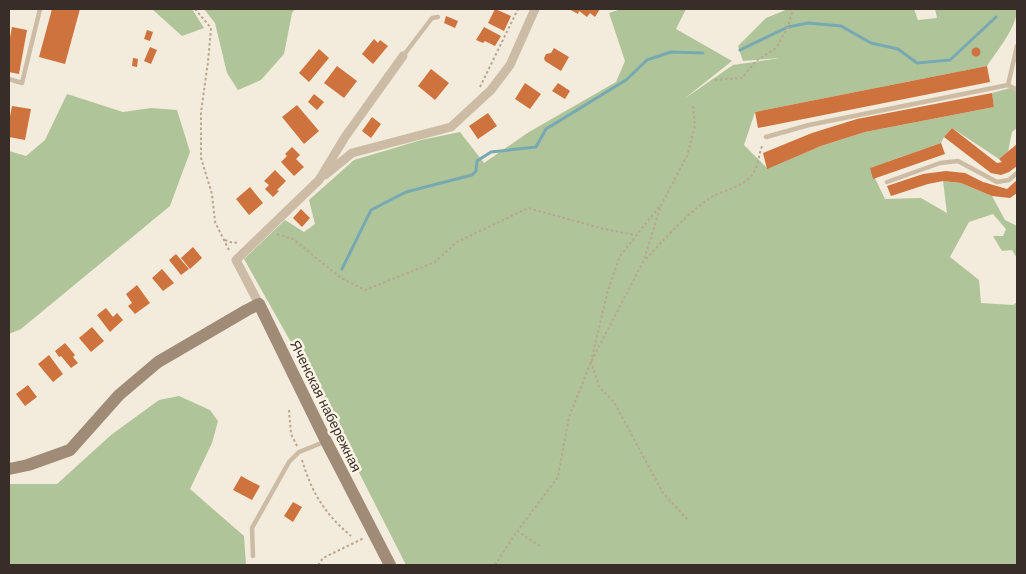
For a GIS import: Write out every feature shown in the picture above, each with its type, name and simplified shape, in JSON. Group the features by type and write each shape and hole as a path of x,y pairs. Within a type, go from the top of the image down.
{"street":[{"path":"236,260 319,180 352,153 451,127 491,90 510,66 535,9"},
{"path":"319,180 345,137 403,56"},
{"name":"Яченская набережная","path":"236,260 390,565"},
{"path":"9,469 28,465 70,450 119,395 158,362 259,304"}],"lane":[{"path":"9,79 22,82 40,9"},
{"path":"403,56 432,18 438,17"},
{"path":"1008,84 1017,46"},
{"path":"766,136 808,125 1008,84 1017,90"},
{"path":"887,182 940,163 958,161 997,182 1008,180 1017,173"},
{"path":"253,556 252,528 289,462 299,452 326,441"}],"path":[{"path":"195,9 211,28 201,112 201,158 212,194 215,222 236,260"},
{"path":"473,108 476,94 518,9"},
{"path":"715,80 742,78 756,61 776,48 788,28 793,9"},
{"path":"495,565 517,531 558,477 569,417 591,362 644,260 661,205 687,156 694,126 693,106"},
{"path":"644,260 687,217 711,198 742,184 755,170 759,152 766,136"},
{"path":"661,205 620,256 608,290 591,362 599,387 614,402 663,493 688,520"},
{"path":"265,231 293,239 341,278 364,290 435,262 457,242 528,208 635,236"},
{"path":"289,410 291,434 309,483 322,505 337,524 351,536"},
{"path":"517,531 540,546"},
{"path":"318,565 323,558 364,538"}],"green space":[{"path":"152,9 192,9 204,28 182,36"},
{"path":"204,9 295,9 292,13 284,54 261,80 238,90 227,73 215,23"},
{"path":"621,9 686,9 676,29 732,61 684,99 733,65 780,58 743,61 738,46 766,18 788,9 914,9 918,20 937,18 935,9 1017,9 1010,31 987,66 755,112 744,145 767,168 821,146 865,132 994,107 992,93 1017,86 1017,128 1012,132 1008,152 999,159 952,128 941,143 870,168 885,199 921,198 947,213 943,181 961,183 992,196 1005,220 1017,226 1017,258 1012,250 1002,251 993,236 1003,236 1006,229 993,214 969,222 950,257 979,280 981,303 1013,305 1017,302 1017,565 406,565 310,376 244,259 285,220 304,232 315,224 309,200 354,160 421,140 460,132 484,163 529,132 616,82 625,61 609,13"},
{"path":"67,94 123,112 151,108 177,110 190,152 170,206 21,329 9,334 9,151 26,156 45,140"},
{"path":"179,396 210,410 218,421 212,443 190,489 244,536 246,565 9,565 9,484 57,484 111,435 159,400"}],"building":[{"path":"52,9 80,9 65,64 39,57"},
{"path":"495,9 511,16 504,31 488,23"},
{"path":"569,9 600,9 595,17 590,13 587,17 579,11 578,14"},
{"path":"446,16 458,21 455,28 444,23"},
{"path":"12,27 27,30 19,74 9,72 9,43"},
{"path":"484,27 501,36 495,46 485,41 483,43 476,40"},
{"path":"147,30 153,32 150,41 144,39"},
{"path":"374,39 378,43 380,40 388,46 373,64 362,54"},
{"path":"150,47 157,50 151,64 144,61"},
{"path":"976,47 981,52 976,57 971,52"},
{"path":"554,48 569,57 561,71 545,61 544,58"},
{"path":"319,49 329,58 309,82 299,73"},
{"path":"133,58 138,59 137,67 132,66"},
{"path":"337,66 357,81 344,98 324,83"},
{"path":"987,66 990,82 758,128 755,112"},
{"path":"431,69 449,83 435,100 418,86"},
{"path":"525,83 541,94 530,109 515,99"},
{"path":"558,83 570,91 565,99 552,91"},
{"path":"992,93 994,107 865,132 821,146 767,169 763,153 812,133 857,119"},
{"path":"314,94 324,102 317,110 308,102"},
{"path":"297,105 319,131 304,144 282,117"},
{"path":"12,106 31,109 25,140 9,137"},
{"path":"488,113 497,126 478,139 469,126"},
{"path":"372,117 381,124 371,138 362,131"},
{"path":"952,128 997,163 1002,162 999,159 1017,144 1017,166 1001,175 991,173 944,137"},
{"path":"941,143 945,154 873,179 870,168"},
{"path":"292,147 300,155 296,159 304,167 294,176 281,162 287,156 285,154"},
{"path":"275,170 286,181 273,197 265,189 269,185 264,181"},
{"path":"946,171 965,173 983,182 1007,189 1017,180 1017,193 1010,198 992,196 961,183 943,181 891,196 887,186 923,174"},
{"path":"250,187 263,203 249,215 236,199"},
{"path":"301,209 310,218 302,227 293,218"},
{"path":"193,247 202,258 190,269 181,258"},
{"path":"176,254 189,269 181,275 169,260"},
{"path":"162,269 174,283 163,291 152,278"},
{"path":"137,285 150,303 135,314 128,306 132,303 126,294"},
{"path":"106,308 113,317 117,313 123,320 110,332 97,315"},
{"path":"92,327 104,341 91,352 79,338"},
{"path":"65,343 75,355 73,357 78,363 71,368 55,351"},
{"path":"49,355 63,374 53,382 38,364"},
{"path":"28,385 37,397 25,406 16,394"},
{"path":"241,476 260,486 252,500 233,490"},
{"path":"293,502 302,507 293,522 284,516"}],"waterway":[{"path":"740,50 788,27 808,23 841,26 871,43 898,49 917,63 950,60 996,17"},
{"path":"342,269 371,210 406,192 472,175 476,171 477,161 491,152 536,147 546,129 626,80 647,60 671,52 703,53"}]}
